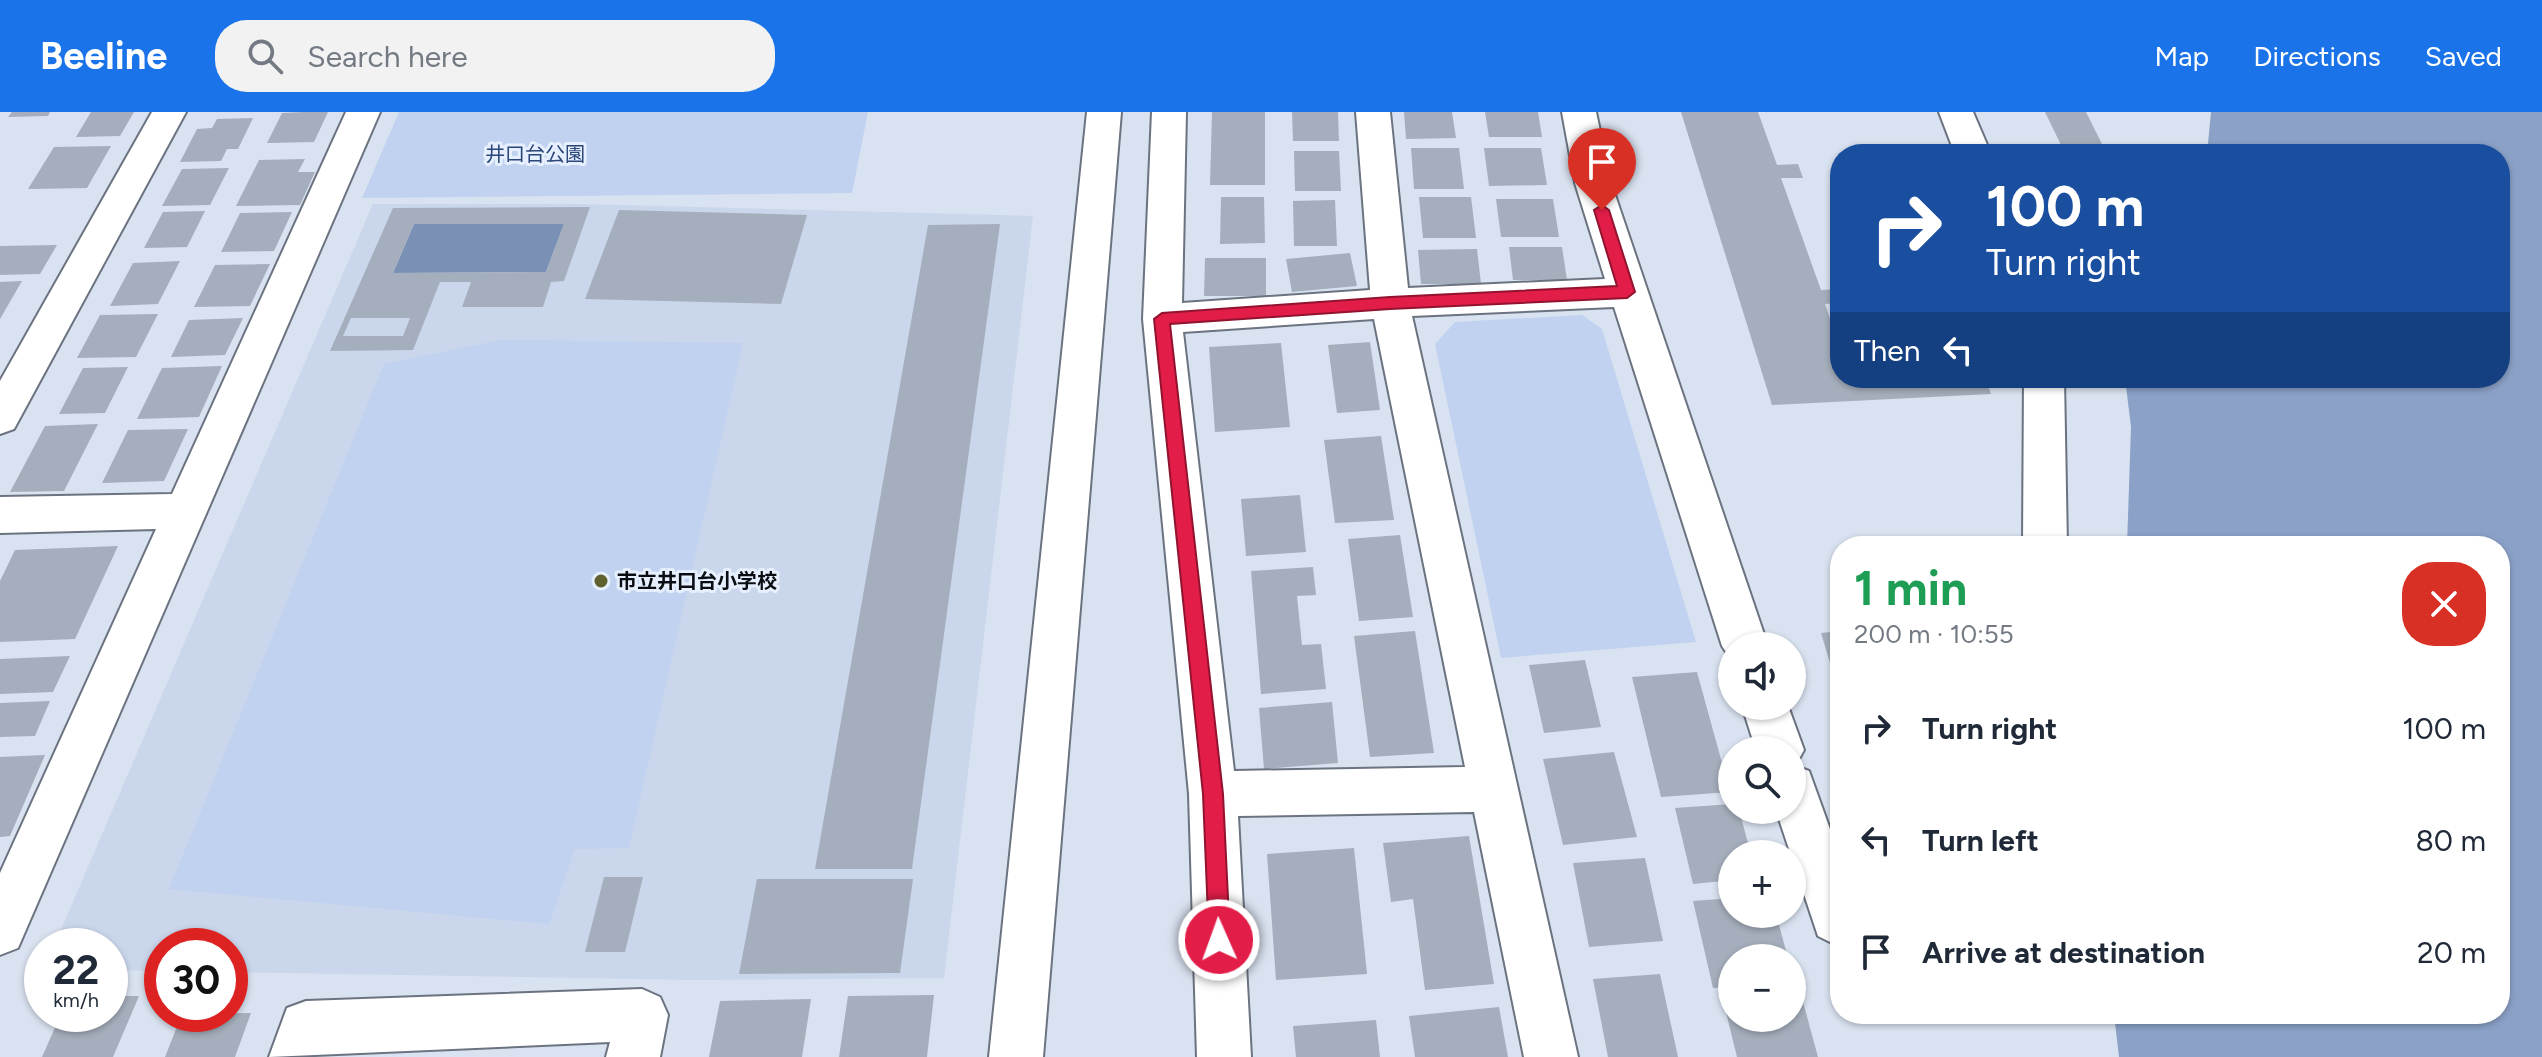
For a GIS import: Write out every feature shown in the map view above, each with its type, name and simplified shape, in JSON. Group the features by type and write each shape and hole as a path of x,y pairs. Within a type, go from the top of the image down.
{"street":[{"path":"0,418 169,112"},
{"path":"0,930 363,112"},
{"path":"1016,1057 1104,112"},
{"path":"1169,112 1162,319 1213,794 1224,1057"},
{"path":"1373,112 1390,303 1551,1057"},
{"path":"1579,112 1593,183 1740,632"},
{"path":"1956,112 1969,144"},
{"path":"1162,319 1390,303 1627,292"},
{"path":"2045,388 2045,536"},
{"path":"0,515 188,511"},
{"path":"1213,794 1494,789"},
{"path":"1804,824 1830,900"},
{"path":"296,1057 306,1027 642,1015 633,1057"}],"shaded area":[{"path":"2211,112 2542,112 2542,1057 2119,1057 2115,1024 2510,1024 2510,536 2127,536 2131,427 2126,388 2510,388 2510,144 2208,144"},
{"name":"市立井口台小学校","path":"373,204 582,204 1033,216 944,978 691,980 248,972 248,928 144,928 144,971 128,970 128,928 62,928"},
{"path":"414,224 564,224 546,272 393,273"}],"green space":[{"name":"井口台公園","path":"399,112 868,112 852,193 362,198"},
{"path":"1582,315 1602,329 1696,642 1501,658 1435,344 1455,322"},
{"path":"501,340 743,343 629,848 575,849 549,924 169,889 384,364"}],"building":[{"path":"12,112 50,112 48,116 8,117"},
{"path":"91,112 134,112 120,136 76,137"},
{"path":"328,112 314,142 267,143 282,113"},
{"path":"1212,112 1265,112 1265,185 1210,185"},
{"path":"1292,112 1338,112 1339,141 1293,141"},
{"path":"1404,112 1452,112 1456,138 1406,139"},
{"path":"1485,112 1538,112 1542,137 1489,137"},
{"path":"1681,112 1758,112 1777,165 1798,164 1803,178 1781,178 1821,290 1830,290 1830,304 1825,304 1830,318 1830,388 1989,388 1991,394 1772,405"},
{"path":"2045,112 2086,112 2102,144 2061,144"},
{"path":"253,118 238,149 227,149 221,161 180,162 197,129 212,128 217,119"},
{"path":"111,146 87,188 28,189 54,147"},
{"path":"1411,148 1459,148 1464,189 1414,189"},
{"path":"1484,148 1541,148 1547,185 1489,186"},
{"path":"1294,151 1339,151 1341,191 1295,191"},
{"path":"305,159 298,172 315,172 300,205 236,206 259,160"},
{"path":"229,168 210,205 162,206 182,169"},
{"path":"1221,197 1264,197 1265,243 1220,244"},
{"path":"1419,197 1471,197 1476,238 1423,238"},
{"path":"1496,199 1553,199 1559,237 1501,237"},
{"path":"1335,200 1337,246 1294,246 1293,201"},
{"path":"590,207 564,281 551,282 543,307 462,307 471,282 440,282 413,350 330,351 393,208","holes":["414,224 564,224 546,272 393,273","351,318 410,318 403,336 343,336"]},
{"path":"619,210 807,215 781,304 585,299"},
{"path":"205,211 187,247 144,248 163,212"},
{"path":"292,212 274,251 221,252 240,213"},
{"path":"1000,224 912,869 815,869 928,225"},
{"path":"57,245 40,274 0,275 0,246"},
{"path":"1509,247 1562,247 1567,280 1513,280"},
{"path":"1477,249 1481,284 1421,284 1418,250"},
{"path":"1350,253 1357,286 1292,292 1286,259"},
{"path":"1205,258 1266,258 1266,296 1204,296"},
{"path":"180,261 158,304 110,306 133,263"},
{"path":"270,264 250,306 194,307 215,265"},
{"path":"22,281 0,319 0,282"},
{"path":"158,314 136,357 77,358 100,315"},
{"path":"243,318 225,355 171,357 189,320"},
{"path":"1370,342 1380,410 1337,413 1328,345"},
{"path":"1281,343 1290,427 1215,432 1209,347"},
{"path":"222,366 199,417 137,419 162,368"},
{"path":"128,367 105,413 59,414 83,368"},
{"path":"98,424 64,491 10,492 45,426"},
{"path":"188,429 164,481 102,483 128,430"},
{"path":"1381,436 1394,520 1335,523 1324,440"},
{"path":"1300,495 1306,552 1246,556 1241,499"},
{"path":"1400,535 1413,617 1359,621 1348,539"},
{"path":"118,546 75,639 0,642 0,581 15,550"},
{"path":"1313,567 1316,595 1297,596 1302,645 1321,644 1326,689 1261,694 1251,571"},
{"path":"1415,631 1434,753 1370,757 1354,636"},
{"path":"1830,632 1830,663 1821,633"},
{"path":"70,656 53,692 0,694 0,659"},
{"path":"1585,660 1601,727 1544,733 1529,665"},
{"path":"1697,672 1718,748 1718,793 1661,797 1632,677"},
{"path":"50,701 35,736 0,737 0,703"},
{"path":"1332,702 1338,763 1264,769 1259,708"},
{"path":"1614,752 1637,837 1563,845 1543,759"},
{"path":"45,755 10,836 0,837 0,757"},
{"path":"1718,805 1718,824 1743,824 1747,840 1718,840 1718,881 1693,884 1675,808"},
{"path":"1469,836 1494,984 1425,990 1413,899 1391,902 1383,843"},
{"path":"1354,848 1367,974 1276,980 1267,854"},
{"path":"1645,858 1663,941 1589,947 1573,863"},
{"path":"604,877 643,877 625,952 585,952"},
{"path":"757,879 913,879 900,973 739,974"},
{"path":"1718,899 1718,928 1780,928 1784,944 1718,944 1718,988 1713,988 1693,901"},
{"path":"1660,974 1678,1057 1608,1057 1593,979"},
{"path":"934,995 927,1057 839,1057 848,996"},
{"path":"128,996 139,996 128,1022"},
{"path":"811,999 802,1057 709,1057 720,1001"},
{"path":"1499,1007 1508,1057 1415,1057 1409,1016"},
{"path":"1806,1013 1818,1057 1737,1057 1731,1032 1806,1032"},
{"path":"1376,1020 1380,1057 1296,1057 1293,1026"},
{"path":"53,1032 124,1032 113,1057 42,1057"},
{"path":"175,1032 244,1032 235,1057 165,1057"}],"place":[{"name":"市立井口台小学校","path":"601,581"}],"route":[{"path":"1219,940 1213,794 1162,319 1390,303 1627,292 1602,210"}]}
